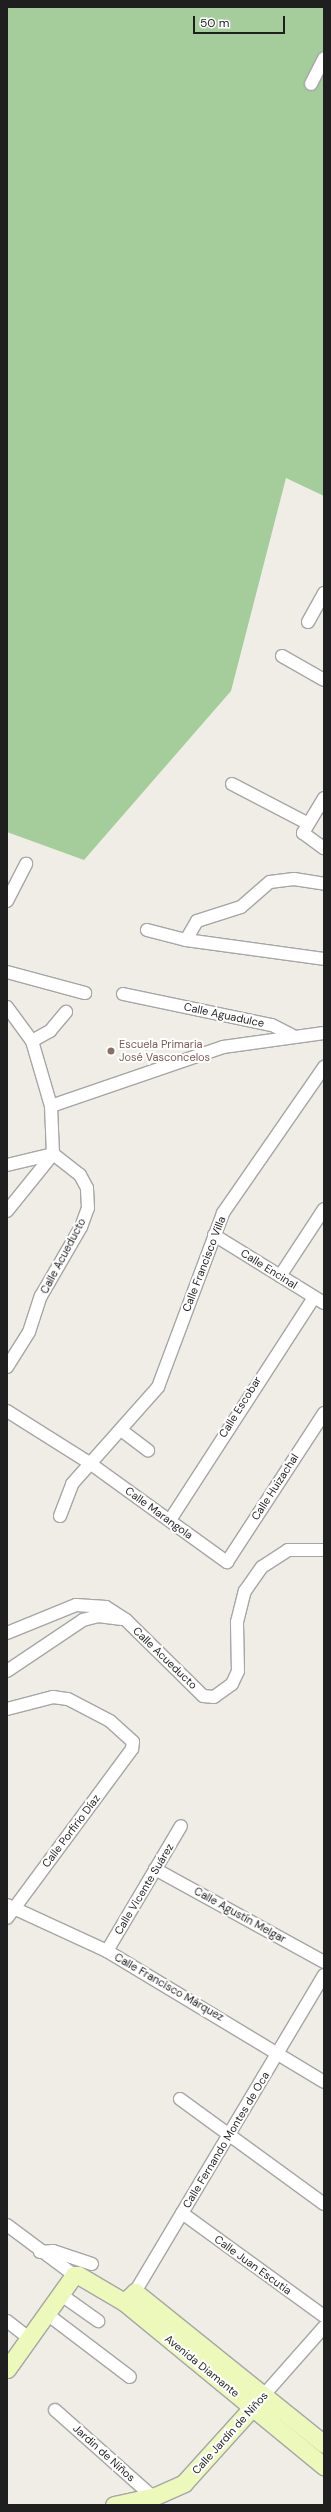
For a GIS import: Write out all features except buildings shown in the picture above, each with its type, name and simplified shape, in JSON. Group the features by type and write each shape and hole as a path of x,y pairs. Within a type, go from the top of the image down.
{"main road":[{"name":"Avenida Diamante","path":"74,2274 129,2297 258,2402 324,2466"},
{"path":"7,2369 74,2274"},
{"name":"Avenida Diamante","path":"258,2402 324,2444"},
{"name":"Calle Jardín de Niños","path":"126,2504 153,2497 184,2483 258,2402"}],"street":[{"path":"311,84 324,58"},
{"path":"308,622 324,593"},
{"path":"282,656 324,680"},
{"path":"232,784 307,823"},
{"path":"324,798 307,823 306,838 324,848"},
{"path":"7,901 26,864"},
{"path":"186,940 197,921 241,906 270,882 294,880 324,884"},
{"path":"147,930 186,940 324,959"},
{"path":"7,972 85,993"},
{"name":"Calle Aguadulce","path":"123,994 272,1025 292,1035"},
{"path":"7,1007 32,1041 51,1106 52,1154 7,1211"},
{"path":"32,1041 50,1031 66,1012"},
{"path":"51,1106 223,1046 292,1035 324,1033"},
{"name":"Calle Francisco Villa","path":"92,1464 158,1387 223,1213 324,1067"},
{"path":"7,1165 52,1154"},
{"name":"Calle Acueducto","path":"7,1367 29,1332 42,1296 81,1227 88,1208 88,1188 80,1175 52,1154"},
{"path":"280,1276 324,1209"},
{"name":"Calle Encinal","path":"214,1234 319,1300"},
{"name":"Calle Escobar","path":"170,1520 319,1300"},
{"name":"Calle Marangola","path":"7,1411 92,1464 226,1562"},
{"name":"Calle Huizachal","path":"226,1562 324,1413"},
{"path":"121,1430 148,1450"},
{"path":"60,1516 72,1484 92,1464"},
{"name":"Calle Acueducto","path":"7,1633 76,1605 106,1607 126,1620 203,1696 214,1697 232,1684 238,1671 237,1622 246,1591 262,1566 288,1550 324,1550"},
{"path":"7,1671 83,1620 98,1616 126,1620"},
{"name":"Calle Porfirio Díaz","path":"7,1708 53,1698 68,1699 110,1721 133,1742 132,1749 9,1911"},
{"name":"Calle Vicente Suárez","path":"107,1951 180,1826"},
{"name":"Calle Agustín Melgar","path":"155,1869 324,1962"},
{"name":"Calle Francisco Márquez","path":"9,1911 107,1951 278,2052 324,2082"},
{"name":"Calle Fernando Montes de Oca","path":"129,2297 182,2213 324,1975"},
{"path":"180,2099 228,2136 324,2204"},
{"name":"Calle Juan Escutia","path":"182,2213 324,2316"},
{"path":"7,2225 40,2252 74,2274"},
{"path":"40,2252 52,2251 92,2264"},
{"path":"60,2294 98,2321"},
{"path":"47,2314 130,2376"},
{"path":"7,2322 29,2338"},
{"name":"Calle Jardín de Niños","path":"258,2402 324,2327"},
{"name":"Jardin de Niños","path":"55,2410 153,2497"}],"green space":[{"path":"7,7 324,7 324,496 286,478 231,691 84,860 7,832"}],"place":[{"name":"Escuela Primaria José Vasconcelos","path":"111,1051"}]}
